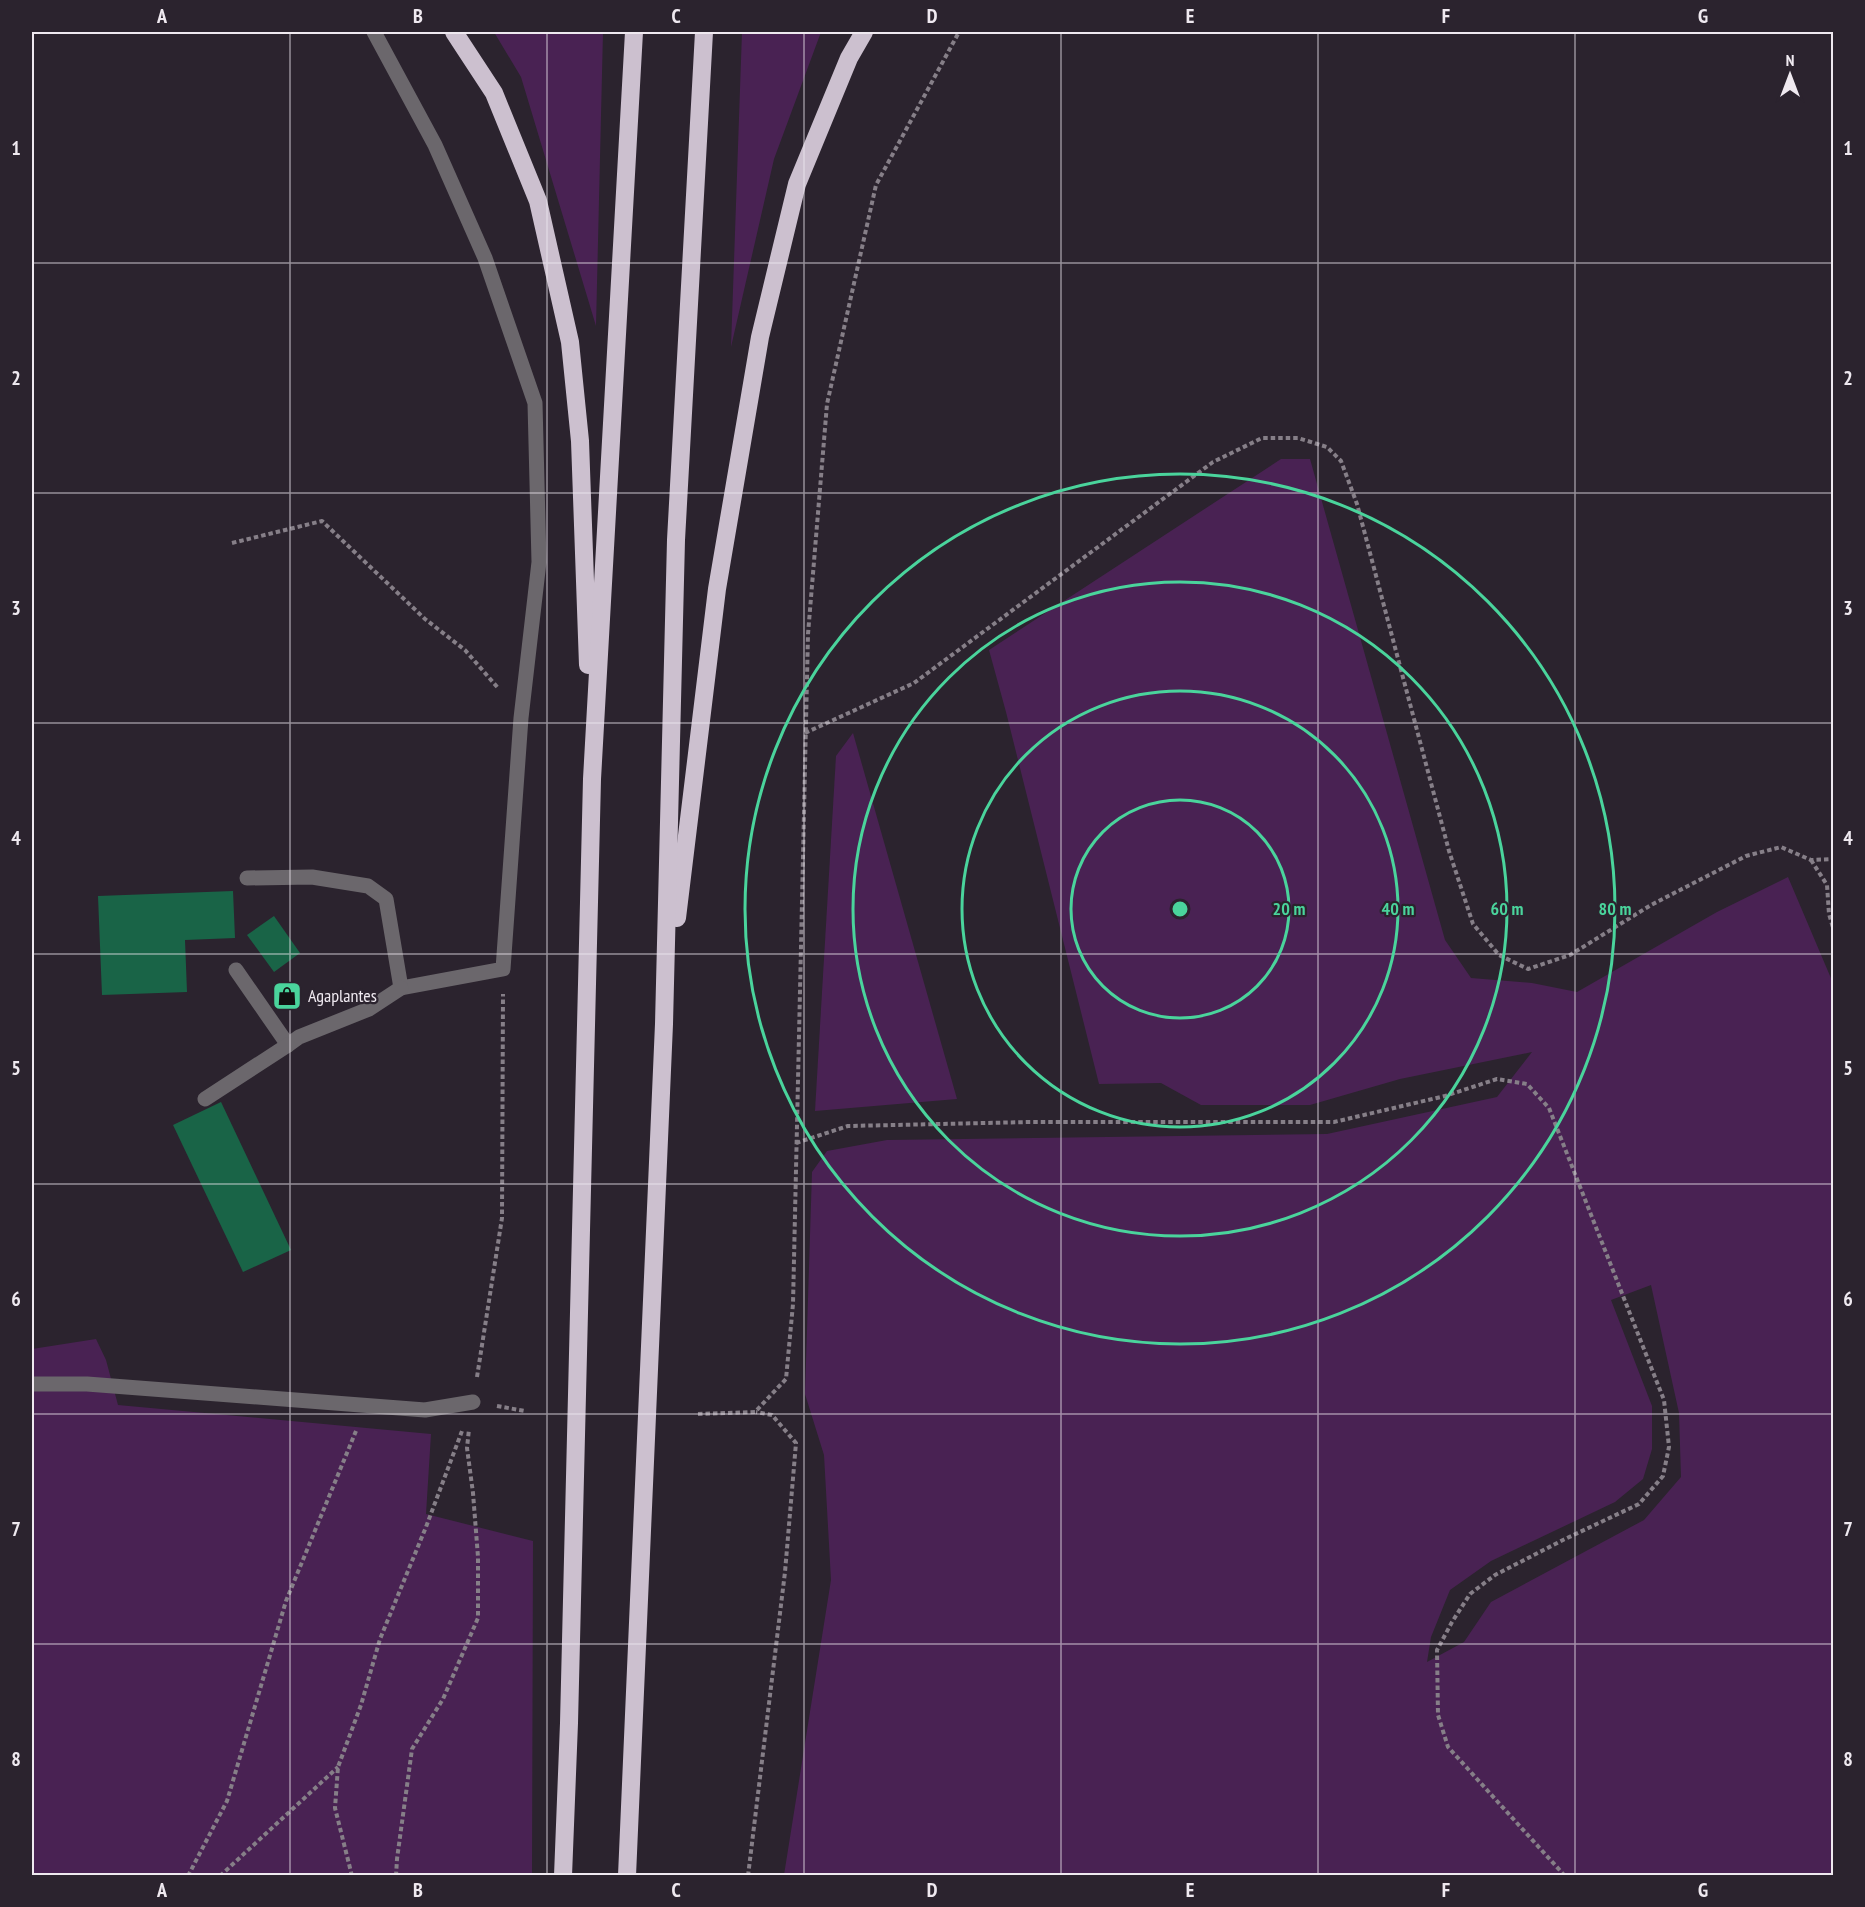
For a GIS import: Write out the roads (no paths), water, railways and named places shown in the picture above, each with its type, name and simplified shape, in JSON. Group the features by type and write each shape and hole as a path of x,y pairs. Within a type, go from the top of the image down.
{"highway":[{"path":"454,32 494,93 538,201 570,342 580,441 592,779"},
{"path":"563,1875 569,1723 592,779 634,32"},
{"path":"627,1875 664,1024 676,540 704,32"},
{"path":"664,1024 717,589 760,337 797,184 849,58 864,32"}],"lane":[{"path":"205,1099 299,1037 369,1008 401,988 503,969 521,718 538,562 535,403 485,258 435,145 374,32"},
{"path":"247,878 312,877 368,886 386,899 401,988"},
{"path":"236,970 288,1045"},
{"path":"32,1384 87,1384 426,1410 473,1402"}],"place":[{"name":"Agaplantes","path":"287,996"}]}
